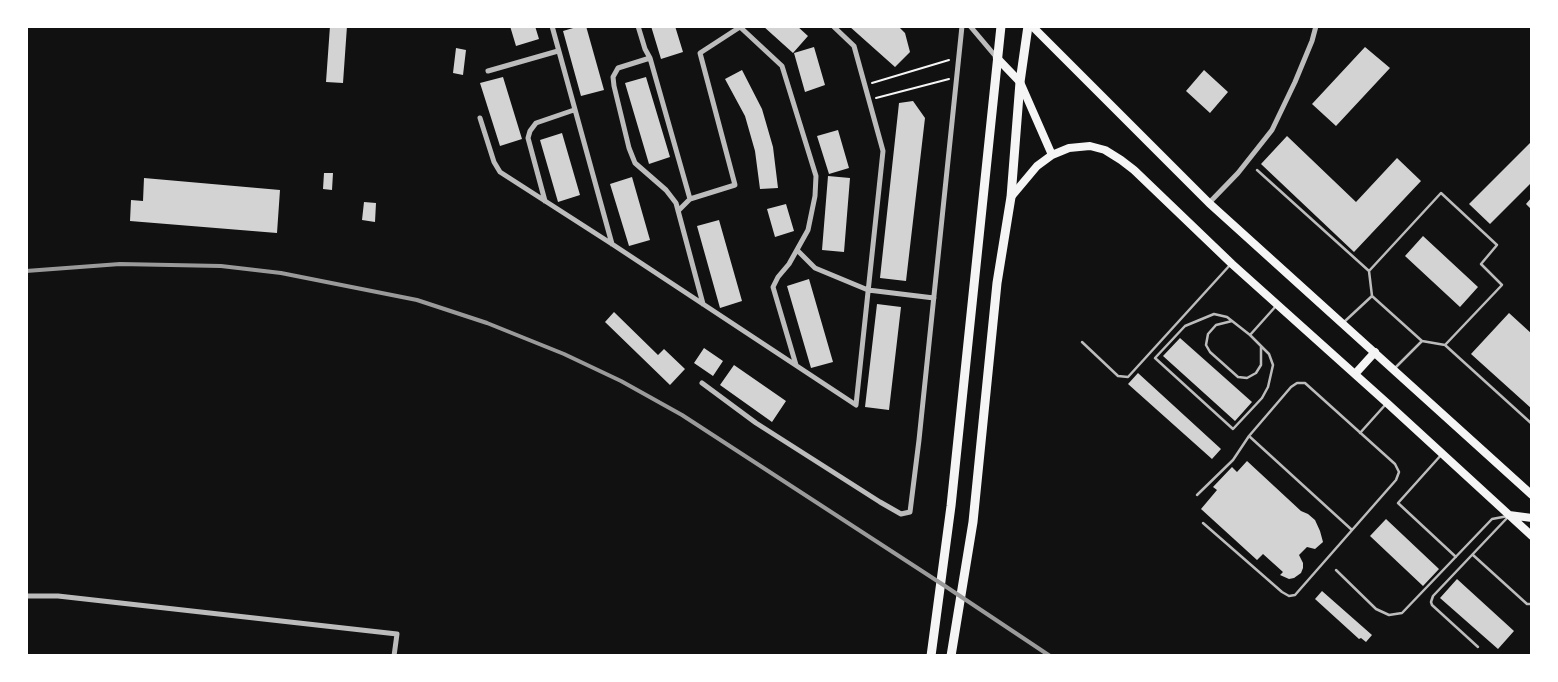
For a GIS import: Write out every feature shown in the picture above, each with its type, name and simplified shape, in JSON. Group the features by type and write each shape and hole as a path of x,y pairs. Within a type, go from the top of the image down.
{"main road":[{"path":"931,656 951,506 1000,26"},
{"path":"952,656 974,522 998,283 1011,197 1020,82 1028,26"},
{"path":"1032,26 1209,202 1532,495"},
{"path":"997,58 1020,82 1052,155"},
{"path":"1011,197 1037,166 1052,155 1069,148 1090,146 1105,150 1134,170 1232,264 1532,536"},
{"path":"1355,374 1375,352"},
{"path":"1509,516 1532,518"}],"street":[{"path":"552,26 612,244"},
{"path":"638,26 645,49 650,58 690,199"},
{"path":"480,118 494,162 500,172 856,405 884,151 854,46 833,26"},
{"path":"702,383 756,423 880,502 901,514 910,512 962,26"},
{"path":"970,26 997,58"},
{"path":"1209,202 1238,173 1272,130 1295,82 1312,41 1316,26"},
{"path":"678,211 690,199 735,185 700,53 740,27 782,66 816,176 815,196 808,230 789,264 778,277 773,287 796,366"},
{"path":"488,72 558,51"},
{"path":"650,58 618,68 614,77 614,86 629,148 635,163 666,190 676,203 703,304"},
{"path":"545,201 528,138 536,123 574,110"},
{"path":"797,250 815,268 868,290 934,298"},
{"path":"26,596 58,596 397,634 394,656"}],"lane":[{"path":"1257,170 1369,271 1372,296 1422,341 1444,345 1532,424"},
{"path":"1369,271 1441,193 1498,245 1481,264 1502,285 1444,345"},
{"path":"1082,342 1118,376 1128,377 1232,264"},
{"path":"1343,323 1372,296"},
{"path":"1250,335 1278,305"},
{"path":"1214,314 1227,317 1250,335 1269,354 1273,365 1268,387 1262,398 1233,429 1155,358 1185,326 1214,314"},
{"path":"1232,321 1216,326 1208,334 1206,345 1210,352 1238,377 1247,378 1256,373 1261,365 1262,346"},
{"path":"1394,369 1422,341"},
{"path":"1197,495 1233,460 1248,436 1297,383 1305,383 1395,464 1399,472 1396,480 1295,595 1289,596 1282,592 1203,523"},
{"path":"1360,433 1387,403"},
{"path":"1248,436 1352,530"},
{"path":"1442,454 1398,503 1456,558"},
{"path":"1478,647 1431,602 1433,596 1509,516"},
{"path":"1336,570 1376,609 1388,615 1402,613 1492,519 1509,516"},
{"path":"1473,555 1527,604 1532,604"}],"path":[{"path":"865,85 959,57"},
{"path":"869,100 957,77"}],"building":[{"path":"330,26 347,26 343,83 326,82"},
{"path":"510,26 535,26 539,39 516,46"},
{"path":"586,26 604,90 581,96 563,31"},
{"path":"651,26 675,26 683,52 661,59"},
{"path":"763,26 797,26 808,36 793,53"},
{"path":"849,26 898,26 905,33 910,52 895,67"},
{"path":"814,47 825,85 805,92 794,53"},
{"path":"1365,47 1390,68 1336,126 1312,104"},
{"path":"456,48 466,50 463,75 453,73"},
{"path":"742,70 762,109 773,147 778,188 760,189 755,151 745,116 725,79"},
{"path":"1204,70 1228,92 1210,113 1186,91"},
{"path":"503,77 522,139 500,146 480,83"},
{"path":"646,77 670,157 649,164 625,83"},
{"path":"913,101 925,118 906,281 880,278 899,103"},
{"path":"838,130 849,168 829,174 817,136"},
{"path":"562,133 580,195 558,202 540,140"},
{"path":"1287,136 1356,202 1397,158 1421,181 1354,252 1261,164"},
{"path":"1532,141 1532,182 1490,224 1469,204"},
{"path":"324,173 333,173 332,190 323,189"},
{"path":"828,176 850,178 844,252 822,250"},
{"path":"632,177 650,240 629,246 610,184"},
{"path":"144,178 280,190 277,233 130,221 131,200 143,201"},
{"path":"1532,197 1532,210 1526,204"},
{"path":"364,202 376,203 375,222 362,220"},
{"path":"786,204 794,231 775,237 767,209"},
{"path":"719,220 742,301 720,308 697,226"},
{"path":"1423,236 1478,287 1460,307 1405,256"},
{"path":"809,279 833,362 811,368 787,286"},
{"path":"877,304 901,307 889,410 865,407"},
{"path":"614,312 658,355 664,349 685,369 670,385 605,322"},
{"path":"1509,313 1532,334 1532,409 1471,354"},
{"path":"1180,338 1252,402 1235,421 1163,356"},
{"path":"704,348 723,361 713,376 694,363"},
{"path":"734,365 786,401 772,422 720,385"},
{"path":"1138,373 1221,449 1212,459 1128,384"},
{"path":"1247,461 1301,511 1315,520 1320,531 1323,542 1315,549 1307,547 1299,555 1303,568 1301,573 1294,578 1289,579 1280,575 1283,572 1263,554 1257,560 1201,509 1217,490 1213,487 1232,467 1237,472"},
{"path":"1386,519 1439,569 1423,586 1370,536"},
{"path":"1457,579 1514,631 1498,649 1440,598"},
{"path":"1322,591 1372,635 1366,642 1361,638 1359,639 1315,599"}],"railway":[{"path":"26,271 120,264 221,266 281,273 417,300 487,323 564,354 621,381 682,415 1050,656"}]}
